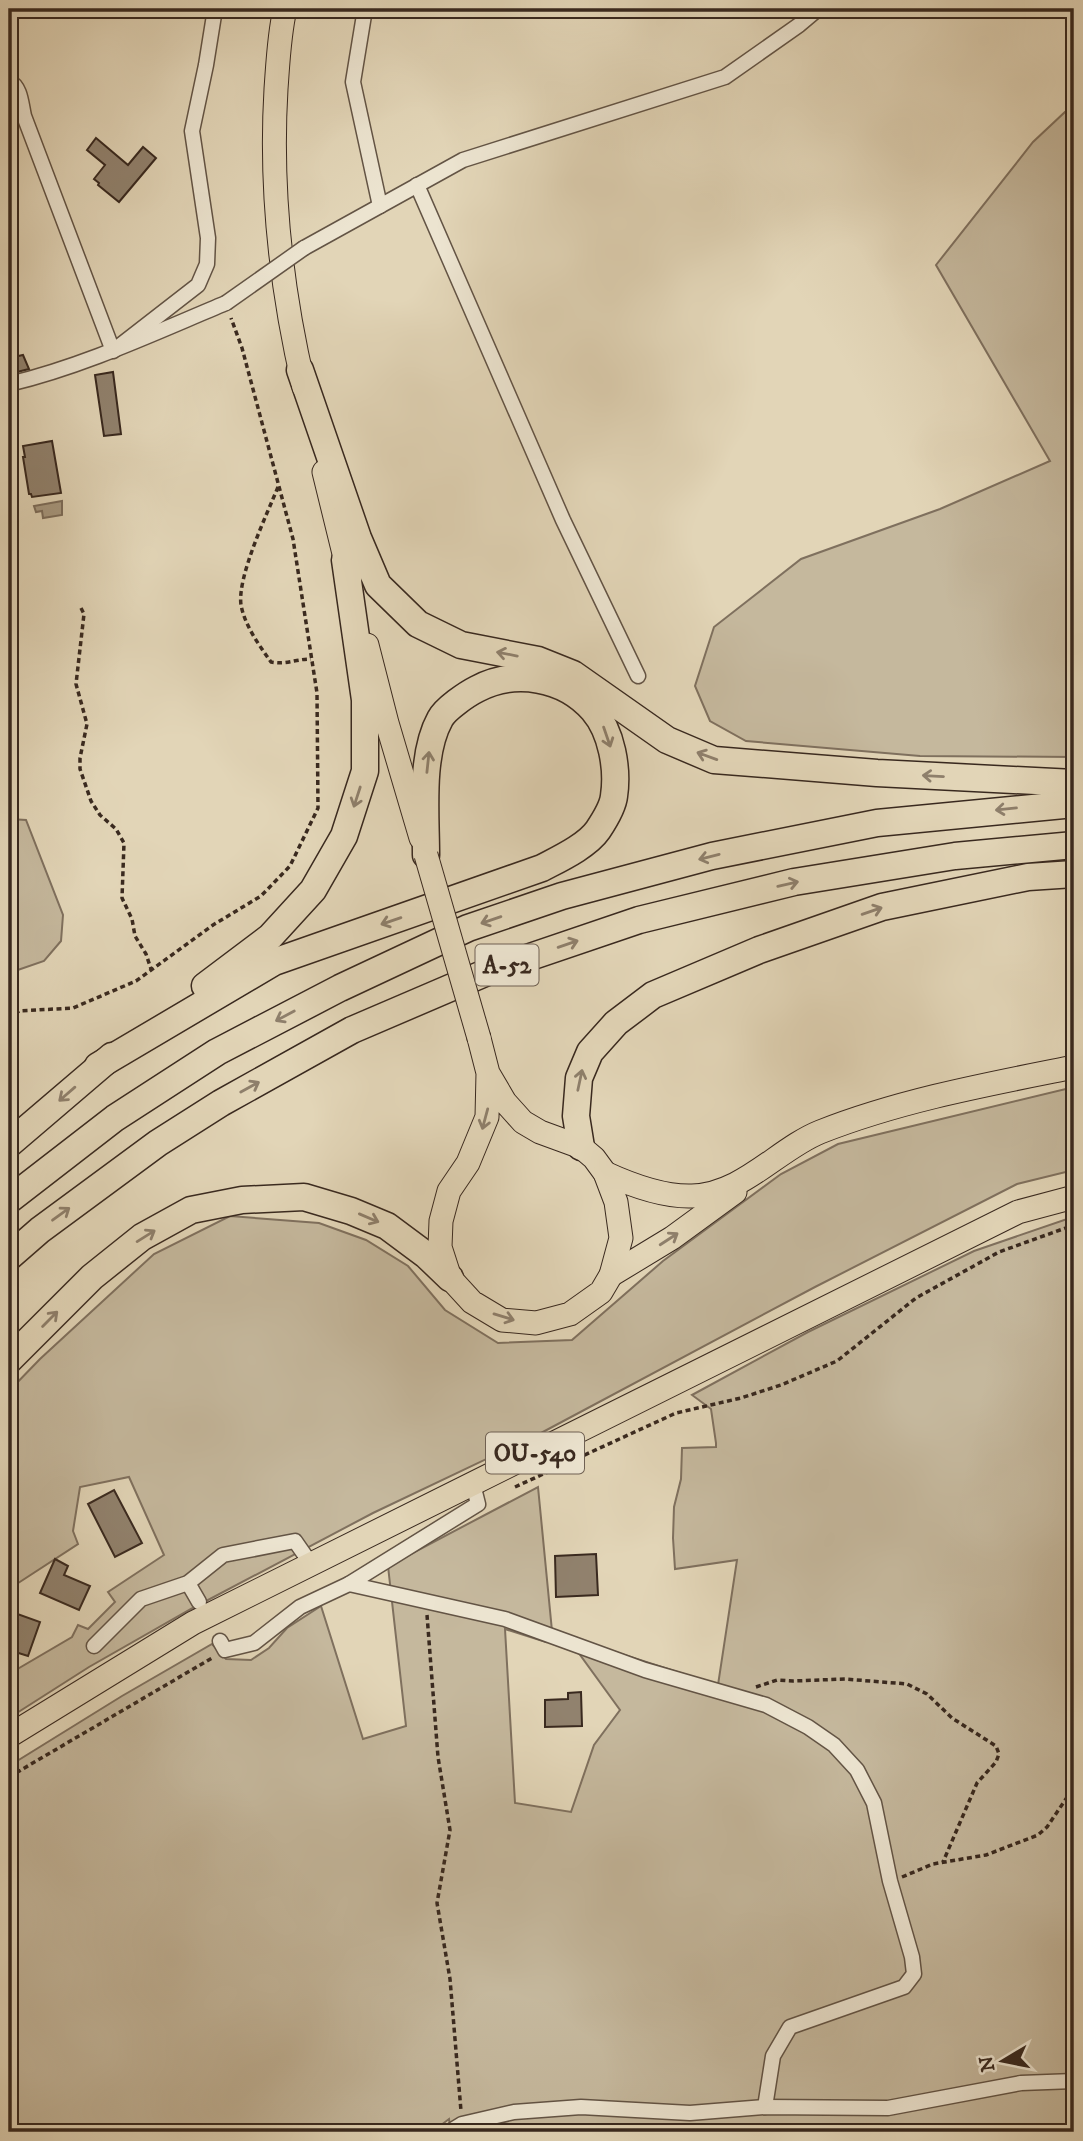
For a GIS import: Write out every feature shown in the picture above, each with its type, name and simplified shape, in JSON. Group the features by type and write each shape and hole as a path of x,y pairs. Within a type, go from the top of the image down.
{"highway":[{"path":"300,370 358,538 378,585 418,624 461,645 538,660 573,674 667,740 714,760 877,774 1074,783"},
{"path":"9,1144 98,1066 270,937 313,890 344,836 365,771 365,700 345,560"},
{"path":"98,1066 274,962 542,868 571,852 597,831 614,798 614,762 603,727 593,710 573,693 548,681 520,677 494,680 468,694 440,717 427,758 426,855"},
{"name":"A-52","path":"9,1200 115,1118 217,1052 340,988 468,928 562,896 725,853 877,822 1074,804"},
{"name":"A-52","path":"9,1258 40,1230 158,1143 220,1103 352,1030 492,970 639,920 794,882 955,856 1074,845"},
{"path":"582,1147 576,1116 579,1078 590,1052 616,1023 653,995 760,950 882,907 1028,877 1074,874"},
{"path":"9,1360 92,1277 142,1237 191,1210 242,1200 304,1197 351,1210 387,1226 426,1255 450,1278"}],"main road":[{"path":"285,9 280,30 273,140 276,212 284,290 345,560 387,723 488,1073 487,1117 468,1163 449,1191 441,1221 440,1247 450,1278 471,1302 502,1320 536,1322 570,1314 601,1292 611,1275 621,1238 616,1202 605,1173 594,1158 582,1147 540,1132 523,1122 505,1102 488,1073"},
{"path":"605,1173 626,1183 662,1192 692,1196 723,1191 816,1134 864,1116 987,1085 1074,1067"},
{"path":"611,1275 671,1238 730,1196 761,1169"},
{"name":"OU-540","path":"9,1736 193,1623 1018,1212 1074,1197"}],"street":[{"path":"113,351 198,285 207,264 208,239 192,131 215,9"},
{"path":"365,9 353,82 380,206"},
{"path":"9,384 113,351 226,303 304,248 463,160 725,78 818,9"},
{"path":"9,81 14,83 19,94 24,116 113,351"},
{"path":"417,185 563,520 638,676"},
{"path":"223,1646 254,1643 300,1607 349,1584 478,1504 473,1483"},
{"path":"94,1646 141,1599 188,1583 223,1555 295,1541 312,1564"},
{"path":"188,1583 199,1602"},
{"path":"349,1584 505,1619 645,1670 766,1705 808,1727 834,1745 858,1770 874,1803 890,1881 912,1957 914,1974 904,1987 790,2027 773,2056 765,2107"},
{"path":"456,2128 514,2112 581,2107 690,2113 765,2107 888,2108 1021,2083 1074,2081"}],"path":[{"path":"9,1020 19,1011 73,1008 136,981 213,925 261,896 290,866 318,808 317,693 293,539 242,348 226,303"},
{"path":"279,485 244,572 241,604 255,640 271,662 285,665 295,659 312,659"},
{"path":"81,608 84,614 76,684 87,724 79,758 80,769 100,816 116,829 124,843 122,898 132,919 135,936 151,969"},
{"path":"515,1487 676,1413 741,1398 781,1385 837,1361 916,1298 999,1252 1074,1225"},
{"path":"425,1603 438,1757 450,1830 437,1903 450,1979 456,2128"},
{"path":"9,1777 223,1646"},
{"path":"736,1696 777,1680 845,1679 907,1685 927,1694 952,1718 996,1746 999,1754 996,1762 977,1783 943,1862"},
{"path":"890,1881 943,1862 986,1855 1038,1835 1047,1827 1074,1787"}],"shaded area":[{"path":"1074,109 1074,757 920,756 746,741 710,721 695,686 714,627 801,559 940,509 1050,461 936,265 1033,142 1065,112"},
{"path":"62,501 62,515 43,518 42,511 36,512 34,506"},
{"path":"9,819 26,820 63,915 61,941 44,961 9,973"},
{"path":"1074,1087 1074,1170 1017,1184 815,1287 541,1433 373,1513 191,1609 89,1667 9,1718 9,1674 72,1637 78,1625 88,1629 115,1602 108,1592 164,1555 129,1477 80,1487 73,1531 78,1544 9,1589 9,1391 154,1254 230,1216 319,1223 366,1240 408,1266 445,1310 498,1343 572,1340 663,1261 781,1174 838,1144"},
{"path":"1074,1218 1074,2132 451,2132 449,2119 432,2132 9,2132 9,1766 212,1644 226,1659 251,1660 269,1648 287,1628 321,1606 363,1739 406,1726 388,1566 538,1487 552,1631 546,1642 505,1629 515,1803 571,1812 594,1745 620,1710 578,1652 581,1641 718,1685 737,1560 675,1569 674,1507 681,1479 682,1448 716,1447 711,1409 692,1395 808,1332 974,1251"}],"building":[{"path":"96,138 128,165 143,147 156,158 119,202 94,179 105,165 87,150"},
{"path":"23,355 29,369 9,374 9,358"},
{"path":"113,372 121,434 104,436 95,375"},
{"path":"52,441 61,493 32,497 29,494 23,446"},
{"path":"114,1490 142,1543 115,1557 88,1504"},
{"path":"596,1554 598,1595 556,1597 555,1556"},
{"path":"55,1559 68,1566 64,1575 90,1586 79,1610 40,1593"},
{"path":"9,1611 40,1622 28,1656 9,1650"},
{"path":"581,1692 582,1726 545,1727 545,1700 568,1699 568,1693"}]}
